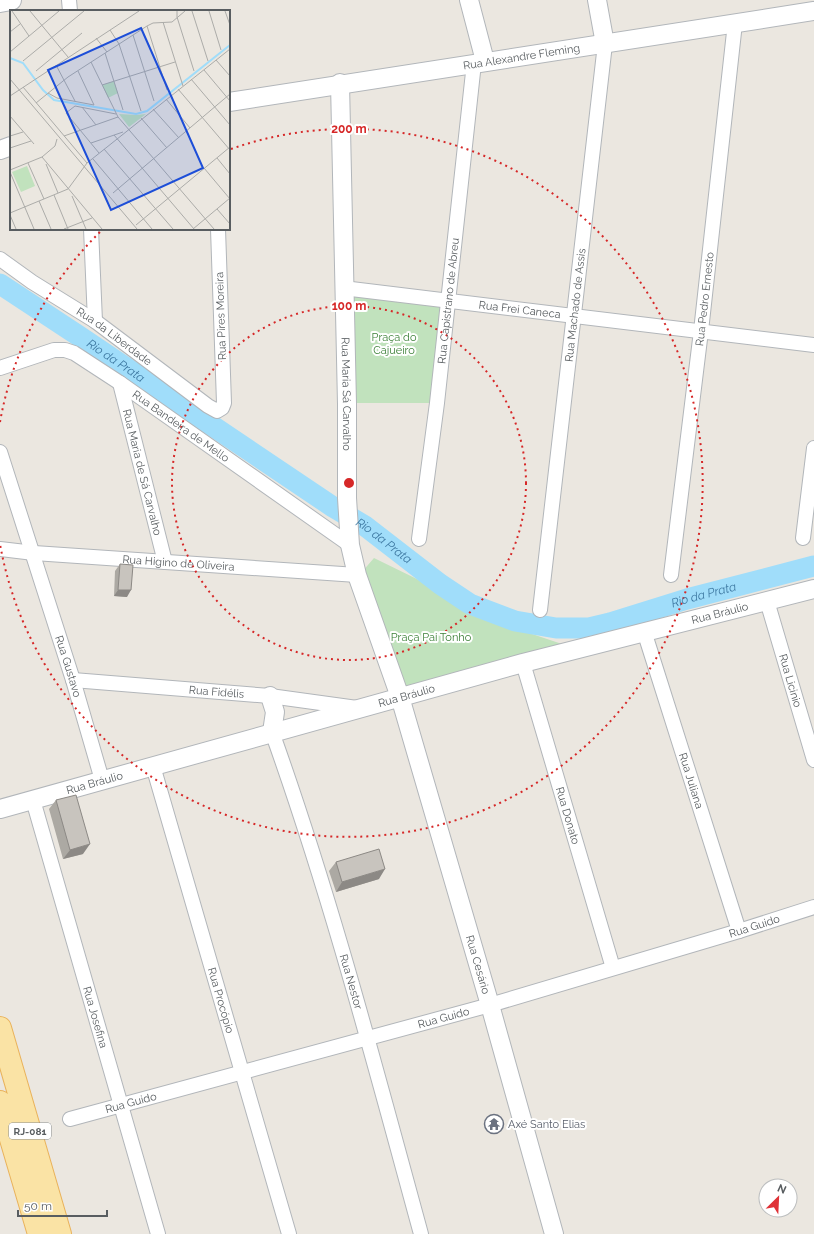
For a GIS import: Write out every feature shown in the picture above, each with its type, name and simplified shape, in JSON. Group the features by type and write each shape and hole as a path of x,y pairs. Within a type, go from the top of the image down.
{"main road":[{"path":"0,2 11,0"},
{"name":"RJ-081","path":"0,1028 60,1234"},
{"name":"RJ-081","path":"0,1102 39,1234"}],"street":[{"path":"69,0 70,10"},
{"path":"469,0 480,62"},
{"name":"Rua Machado de Assis","path":"540,610 605,44 598,0"},
{"name":"Rua Alexandre Fleming","path":"230,102 340,83 605,44 814,11"},
{"name":"Rua Pedro Ernesto","path":"671,575 701,331 735,23"},
{"name":"Rua Capistrano de Abreu","path":"419,539 437,403 448,300 480,62"},
{"name":"Rua Maria Sá Carvalho","path":"340,83 347,498 349,537 356,575 400,697"},
{"path":"0,150 10,146"},
{"path":"91,230 95,321"},
{"name":"Rua Pires Moreira","path":"218,230 224,403"},
{"name":"Rua da Liberdade","path":"0,259 32,282 95,321 208,406 217,410 222,408 224,403"},
{"name":"Rua Frei Caneca","path":"344,288 448,300 574,318 701,331 814,345"},
{"name":"Rua Bandeira de Mello","path":"0,368 54,350 65,350 84,359 349,537"},
{"name":"Rua Maria de Sá Carvalho","path":"120,383 165,562"},
{"path":"803,538 814,448"},
{"name":"Rua Gustavo","path":"0,452 34,553 102,780"},
{"name":"Rua Higino de Oliveira","path":"0,549 34,553 356,575"},
{"name":"Rua Bráulio","path":"0,809 523,663 814,589"},
{"name":"Rua Licinio","path":"767,601 814,760"},
{"name":"Rua Juliana","path":"644,631 739,931"},
{"name":"Rua Donato","path":"523,663 614,968"},
{"name":"Rua Fidélis","path":"73,680 270,696 360,708"},
{"path":"270,696 276,712 272,732"},
{"name":"Rua Cesário","path":"400,697 490,1005 554,1234"},
{"name":"Rua Nestor","path":"272,732 302,817 367,1038 421,1234"},
{"name":"Rua Procópio","path":"153,766 290,1234"},
{"name":"Rua Josefina","path":"33,800 122,1104 158,1234"},
{"name":"Rua Guido","path":"70,1118 243,1070 490,1005 739,931 814,907"}],"green space":[{"name":"Praça do Cajueiro","path":"346,290 447,301 435,403 348,403"},
{"name":"Praça Pai Tonho","path":"374,558 423,582 466,607 499,623 571,647 402,688 361,573"}],"building":[{"path":"120,564 133,565 131,590 118,590"},
{"path":"76,795 90,844 70,850 56,800"},
{"path":"379,849 385,869 342,882 336,862"}],"waterway":[{"name":"Rio da Prata","path":"0,284 333,507 365,526 440,584 470,604 515,621 556,628 589,628 687,599 814,566"}],"place":[{"name":"Axé Santo Elias","path":"494,1124"}]}
